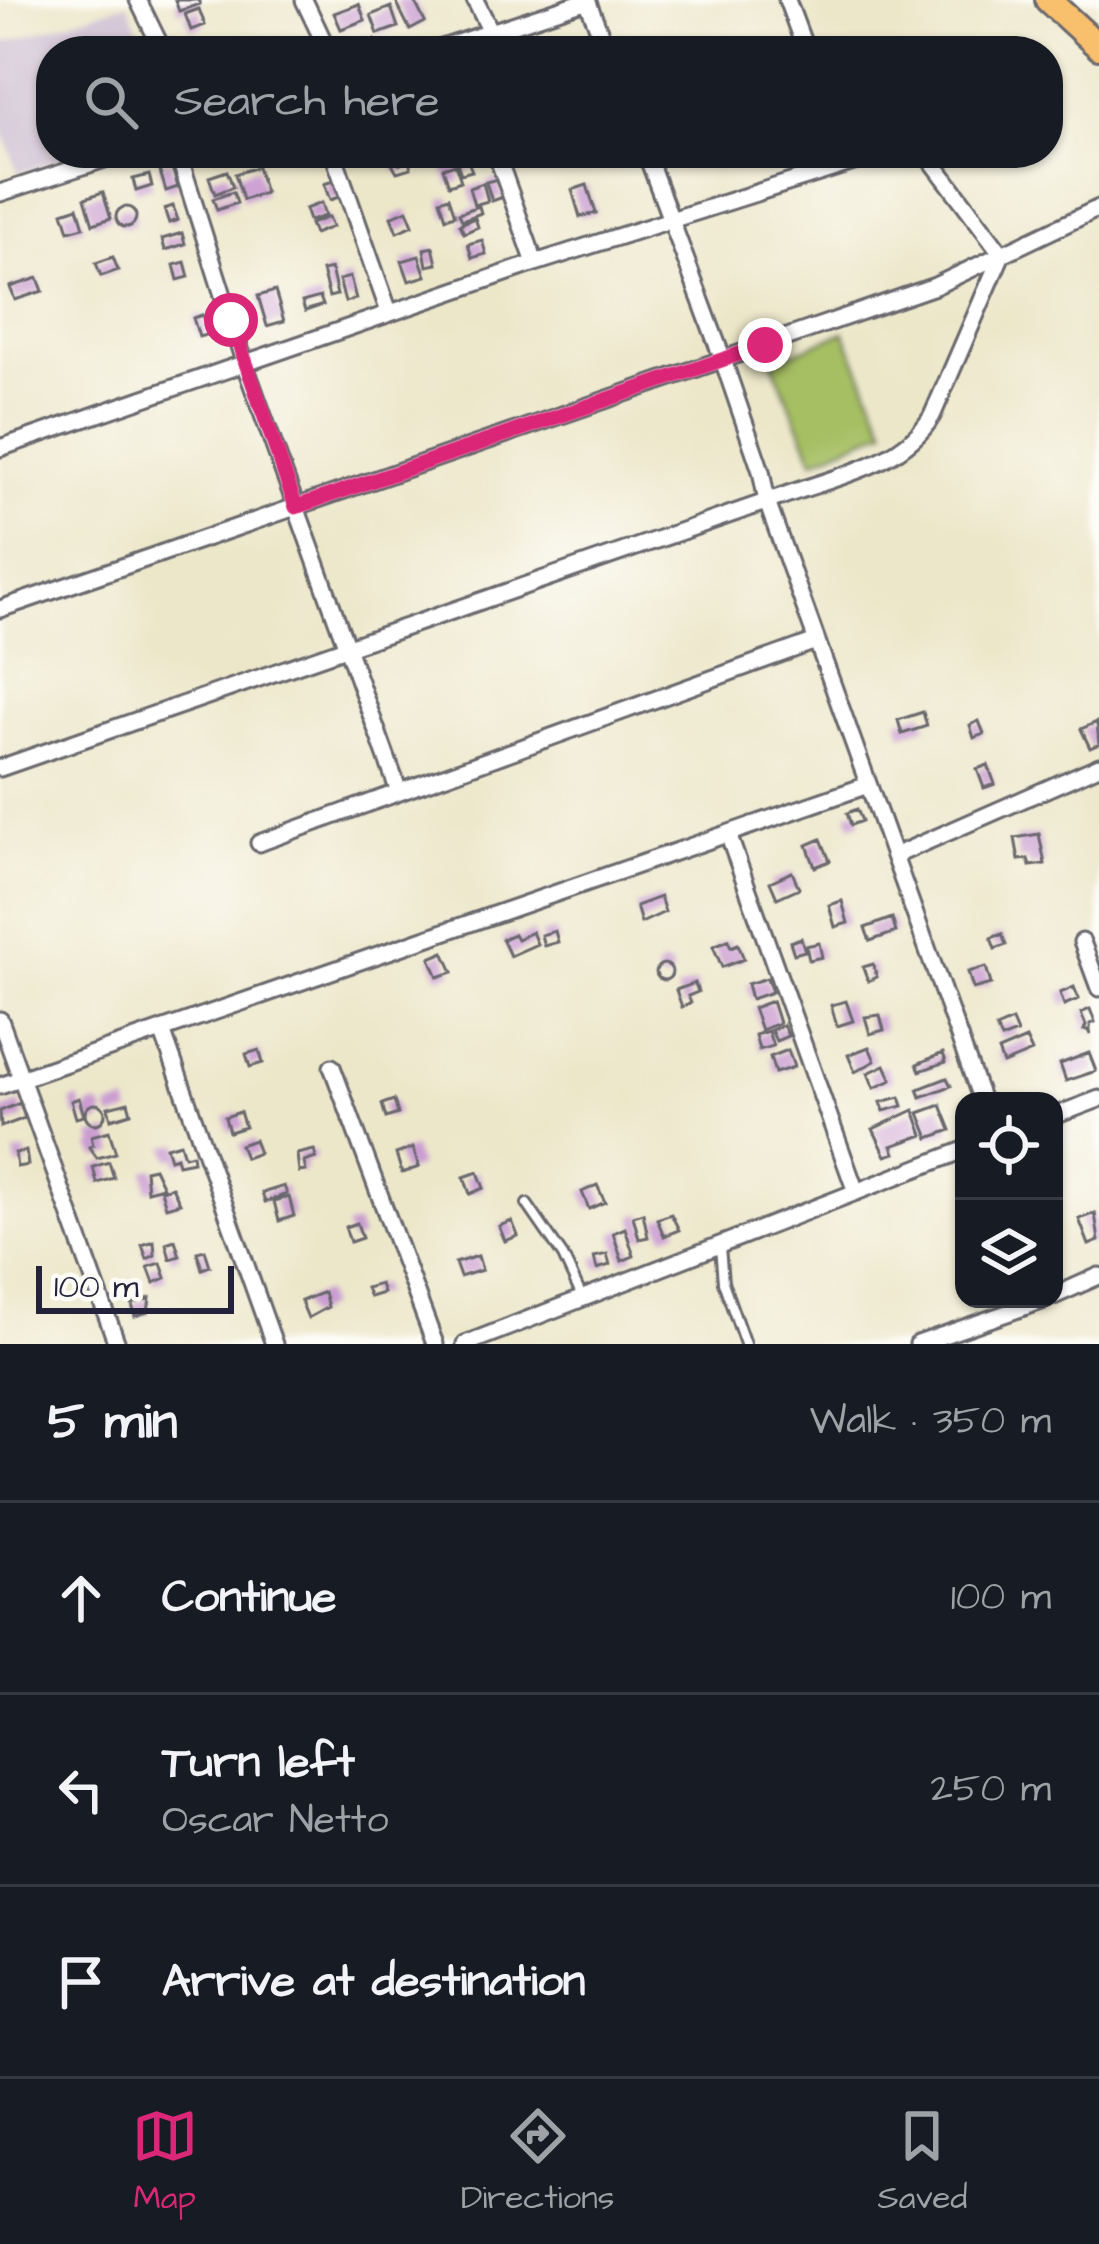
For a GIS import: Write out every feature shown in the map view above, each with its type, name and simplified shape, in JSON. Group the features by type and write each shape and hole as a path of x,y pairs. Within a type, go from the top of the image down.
{"main road":[{"path":"1048,0 1099,47"}],"street":[{"path":"138,0 156,36"},
{"path":"304,0 321,36"},
{"path":"475,0 491,32"},
{"path":"482,36 588,0 601,36"},
{"path":"787,0 800,36"},
{"path":"1,190 74,168"},
{"path":"183,168 244,362 399,792"},
{"path":"338,168 389,312"},
{"path":"501,168 535,262"},
{"path":"652,168 761,471 766,502 979,1092"},
{"path":"0,448 535,262 836,168"},
{"path":"937,168 1001,254"},
{"path":"0,609 935,286 1099,208"},
{"path":"0,768 766,502 904,449 922,433 1001,254"},
{"path":"259,843 816,641"},
{"path":"893,856 1099,766"},
{"path":"0,1086 868,785"},
{"path":"728,834 856,1192"},
{"path":"1082,942 1099,988"},
{"path":"0,1020 117,1344"},
{"path":"162,1030 274,1344"},
{"path":"332,1067 435,1344"},
{"path":"1063,1113 1099,1099"},
{"path":"465,1344 955,1154"},
{"path":"1063,1292 1099,1276"},
{"path":"918,1344 1021,1308"}],"lane":[{"path":"527,1204 563,1256 583,1298"},
{"path":"720,1245 723,1282 745,1344"}],"shaded area":[{"path":"127,3 142,36 36,36 36,167 18,173 0,123 0,44"}],"green space":[{"path":"844,332 886,429 814,460 772,362"}],"building":[{"path":"175,0 198,0 200,4 179,11"},
{"path":"395,0 414,0 425,22 410,30"},
{"path":"359,4 365,20 341,29 334,13"},
{"path":"391,7 398,27 378,34 371,15"},
{"path":"199,9 205,25 191,30 185,14"},
{"path":"159,168 172,168 178,187 166,191"},
{"path":"257,168 265,193 243,200 235,174"},
{"path":"443,168 456,168 461,181 449,185"},
{"path":"227,171 233,187 215,194 209,177"},
{"path":"149,175 152,186 136,191 133,179"},
{"path":"339,179 345,195 330,200 324,184"},
{"path":"497,179 503,197 492,201 486,182"},
{"path":"483,183 488,201 474,205 469,188"},
{"path":"587,185 596,213 580,217 572,190"},
{"path":"103,192 111,218 93,224 85,198"},
{"path":"233,192 237,203 217,210 213,199"},
{"path":"449,197 455,215 446,218 440,200"},
{"path":"321,203 325,216 309,221 305,209"},
{"path":"173,206 178,220 169,223 164,209"},
{"path":"479,206 481,213 462,220 459,213"},
{"path":"78,207 84,227 69,231 63,212"},
{"path":"126,207 136,217 126,227 116,217"},
{"path":"407,210 413,225 397,232 391,217"},
{"path":"328,217 332,227 314,234 310,224"},
{"path":"475,218 478,227 464,233 460,224"},
{"path":"182,233 185,244 165,250 162,239"},
{"path":"482,240 486,254 472,258 468,244"},
{"path":"433,247 437,264 427,266 424,249"},
{"path":"419,256 426,276 409,281 402,261"},
{"path":"113,257 118,270 101,276 96,263"},
{"path":"185,262 189,277 178,280 174,265"},
{"path":"331,269 337,295 329,297 322,271"},
{"path":"350,277 356,299 345,302 339,280"},
{"path":"38,278 43,291 15,300 10,287"},
{"path":"275,291 284,321 267,326 258,296"},
{"path":"320,297 323,305 305,311 302,302"},
{"path":"202,315 209,334 199,337 193,318"},
{"path":"923,712 927,726 902,734 898,720"},
{"path":"979,721 984,734 974,738 970,725"},
{"path":"1097,722 1099,744 1090,748 1081,729"},
{"path":"988,765 995,784 984,788 977,769"},
{"path":"857,809 862,821 851,825 847,813"},
{"path":"1039,834 1045,864 1030,866 1028,859 1019,860 1015,838"},
{"path":"821,839 830,861 815,867 807,845"},
{"path":"792,872 799,888 777,898 770,882"},
{"path":"660,897 665,912 641,923 636,906"},
{"path":"842,901 848,923 835,927 829,905"},
{"path":"892,918 896,932 870,941 865,928"},
{"path":"555,931 558,942 544,946 541,935"},
{"path":"532,932 537,944 510,956 502,939"},
{"path":"1002,934 1006,945 995,949 991,938"},
{"path":"801,938 805,951 794,954 790,942"},
{"path":"728,940 731,947 738,944 744,959 722,967 713,946"},
{"path":"819,943 822,957 809,960 806,946"},
{"path":"444,952 453,972 438,977 430,958"},
{"path":"664,964 672,972 664,980 656,972"},
{"path":"873,964 877,977 868,981 863,967"},
{"path":"986,967 991,984 973,989 968,972"},
{"path":"767,978 772,992 751,999 747,984"},
{"path":"695,983 698,992 688,996 691,1003 682,1007 676,990"},
{"path":"1074,987 1079,999 1064,1005 1060,993"},
{"path":"772,1001 779,1023 761,1030 753,1008"},
{"path":"846,1001 853,1021 837,1026 831,1005"},
{"path":"1090,1009 1095,1022 1090,1024 1090,1035 1084,1030 1081,1013"},
{"path":"880,1015 884,1030 870,1034 865,1017"},
{"path":"1012,1021 1017,1033 1001,1039 996,1028"},
{"path":"783,1025 788,1036 776,1041 771,1030"},
{"path":"768,1031 773,1046 759,1050 755,1035"},
{"path":"1026,1039 1032,1052 1003,1064 998,1051"},
{"path":"869,1047 875,1061 855,1072 848,1055"},
{"path":"259,1050 263,1063 250,1067 246,1054"},
{"path":"788,1050 794,1067 775,1073 770,1057"},
{"path":"943,1053 946,1062 920,1071 917,1064"},
{"path":"1089,1053 1096,1071 1066,1081 1060,1064"},
{"path":"885,1065 892,1080 874,1088 868,1073"},
{"path":"947,1078 951,1086 921,1097 918,1089"},
{"path":"900,1097 903,1106 884,1111 881,1102"},
{"path":"79,1098 84,1116 76,1118 71,1101"},
{"path":"394,1100 398,1114 386,1118 382,1104"},
{"path":"128,1102 131,1113 111,1119 108,1107"},
{"path":"20,1103 25,1118 1,1127 0,1111"},
{"path":"95,1104 105,1114 95,1124 85,1114"},
{"path":"941,1105 951,1130 929,1138 919,1113"},
{"path":"914,1110 923,1135 892,1146 895,1153 886,1156 873,1129"},
{"path":"240,1112 245,1127 229,1132 225,1117"},
{"path":"109,1131 116,1153 97,1158 89,1147 91,1136"},
{"path":"254,1140 259,1153 245,1158 240,1145"},
{"path":"180,1143 184,1156 192,1154 193,1161 178,1164 176,1157 170,1159 166,1147"},
{"path":"413,1148 419,1167 402,1173 396,1154"},
{"path":"314,1150 316,1158 304,1162 306,1171 299,1172 297,1154"},
{"path":"26,1151 28,1165 17,1167 15,1153"},
{"path":"109,1162 114,1178 97,1183 93,1167"},
{"path":"154,1168 163,1187 147,1191 145,1170"},
{"path":"478,1172 484,1188 470,1194 464,1177"},
{"path":"597,1185 605,1202 589,1209 582,1192"},
{"path":"284,1186 287,1194 265,1202 262,1193"},
{"path":"172,1187 180,1203 166,1207 161,1190"},
{"path":"289,1197 294,1216 279,1221 274,1201"},
{"path":"643,1213 648,1237 639,1239 633,1216"},
{"path":"1095,1213 1099,1241 1089,1245 1079,1219"},
{"path":"671,1214 679,1230 664,1236 657,1219"},
{"path":"512,1221 518,1236 505,1241 499,1226"},
{"path":"357,1223 362,1238 350,1242 345,1227"},
{"path":"625,1228 634,1256 622,1261 613,1233"},
{"path":"175,1240 180,1256 170,1259 166,1243"},
{"path":"154,1241 155,1255 147,1259 142,1245"},
{"path":"205,1250 210,1266 202,1269 197,1252"},
{"path":"607,1254 610,1265 597,1269 594,1257"},
{"path":"478,1256 482,1270 460,1277 455,1263"},
{"path":"161,1263 166,1278 154,1283 148,1267"},
{"path":"380,1284 383,1293 370,1297 366,1288"},
{"path":"324,1292 328,1307 308,1318 301,1301"},
{"path":"150,1298 148,1312 135,1316 132,1304"}],"route":[{"path":"231,320 296,507 765,345"}]}
